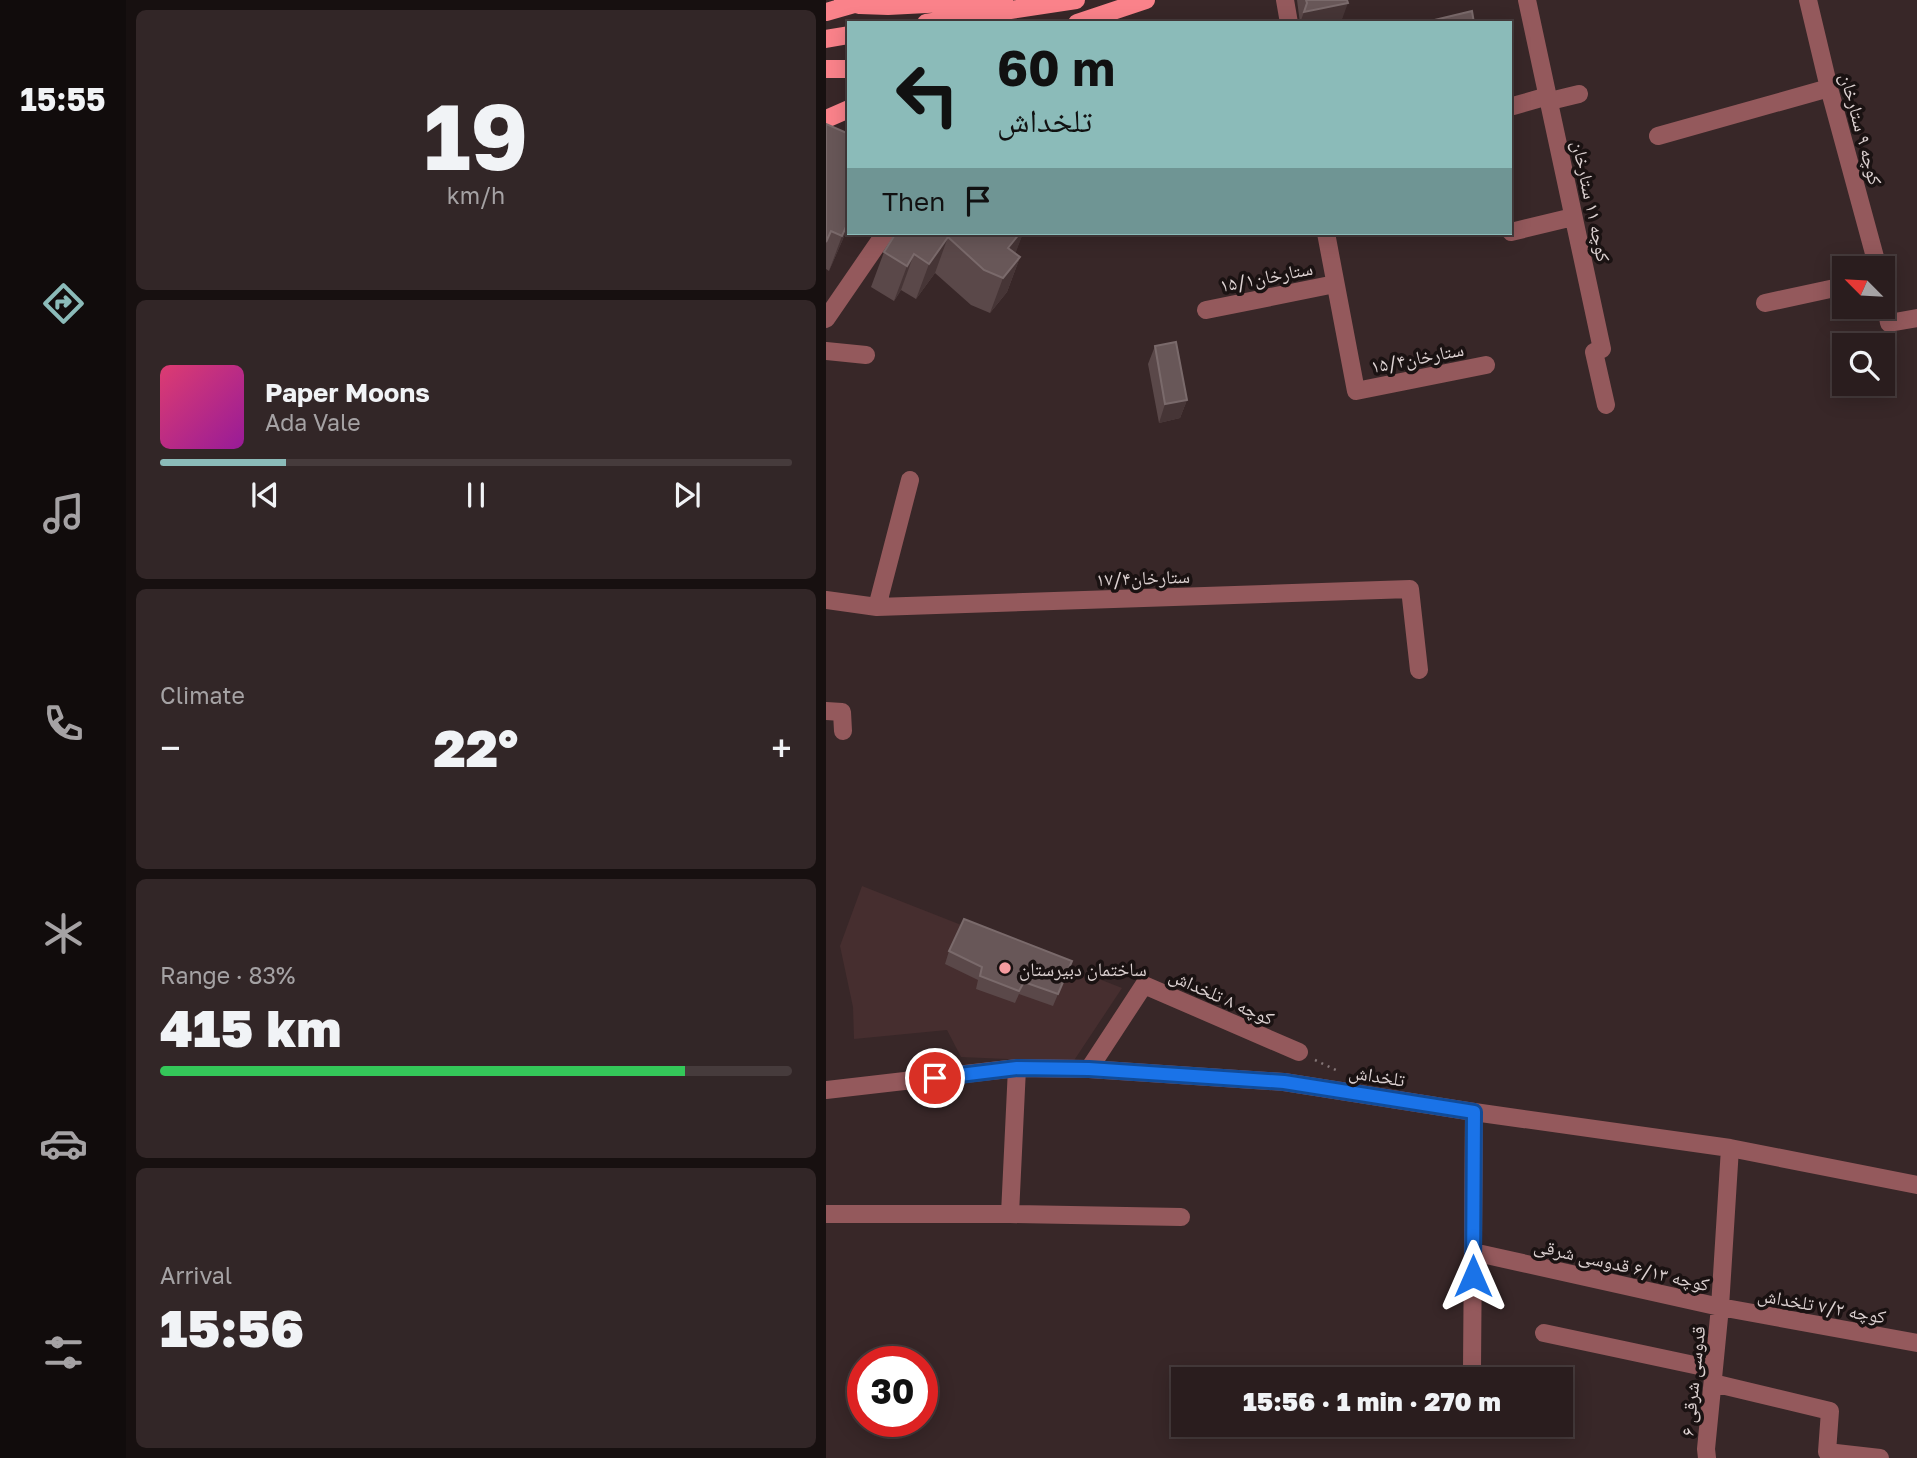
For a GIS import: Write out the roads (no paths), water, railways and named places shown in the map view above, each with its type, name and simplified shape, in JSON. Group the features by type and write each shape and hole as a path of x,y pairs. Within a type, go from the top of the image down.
{"main road":[{"path":"826,12 848,2 888,6 1004,0"},
{"path":"939,21 1076,0"},
{"path":"1083,21 1146,0"},
{"path":"826,38 847,35"},
{"path":"826,120 847,110"}],"street":[{"path":"1285,0 1289,21"},
{"name":"کوچه ۱۱ ستارخان","path":"1527,0 1602,349 1594,352 1606,405"},
{"name":"کوچه ۹ ستارخان","path":"1808,0 1875,256"},
{"path":"1658,136 1829,88"},
{"path":"1513,106 1578,94"},
{"path":"1512,232 1573,217"},
{"path":"826,319 884,235"},
{"path":"1326,235 1335,284"},
{"name":"ستارخان۱۵/۱","path":"1206,310 1335,284"},
{"name":"ستارخان۱۵/۴","path":"1335,284 1356,391 1486,365"},
{"path":"1765,303 1832,289"},
{"path":"1888,319 1889,323 1917,318"},
{"path":"826,351 866,355"},
{"path":"877,607 911,480"},
{"name":"ستارخان۱۷/۴","path":"826,600 877,607 1410,589 1419,670"},
{"path":"826,711 842,712 843,731"},
{"name":"کوچه ۸ تلخداش","path":"1089,1069 1144,985 1299,1052"},
{"path":"1010,1214 1017,1068"},
{"name":"تلخداش","path":"826,1090 1017,1068 1089,1069 1284,1082 1730,1148 1917,1185"},
{"path":"1472,1367 1474,1112"},
{"name":"قدوسی شرقی ۶","path":"1707,1458 1730,1148"},
{"path":"826,1215 1181,1217"},
{"name":"کوچه ۶/۱۳ قدوسی شرقی","path":"1473,1252 1720,1307"},
{"name":"کوچه ۷/۲ تلخداش","path":"1720,1307 1917,1343"},
{"path":"1544,1333 1830,1411 1827,1452 1880,1458"}],"place":[{"name":"ساختمان دبیرستان","path":"1005,968"}]}
